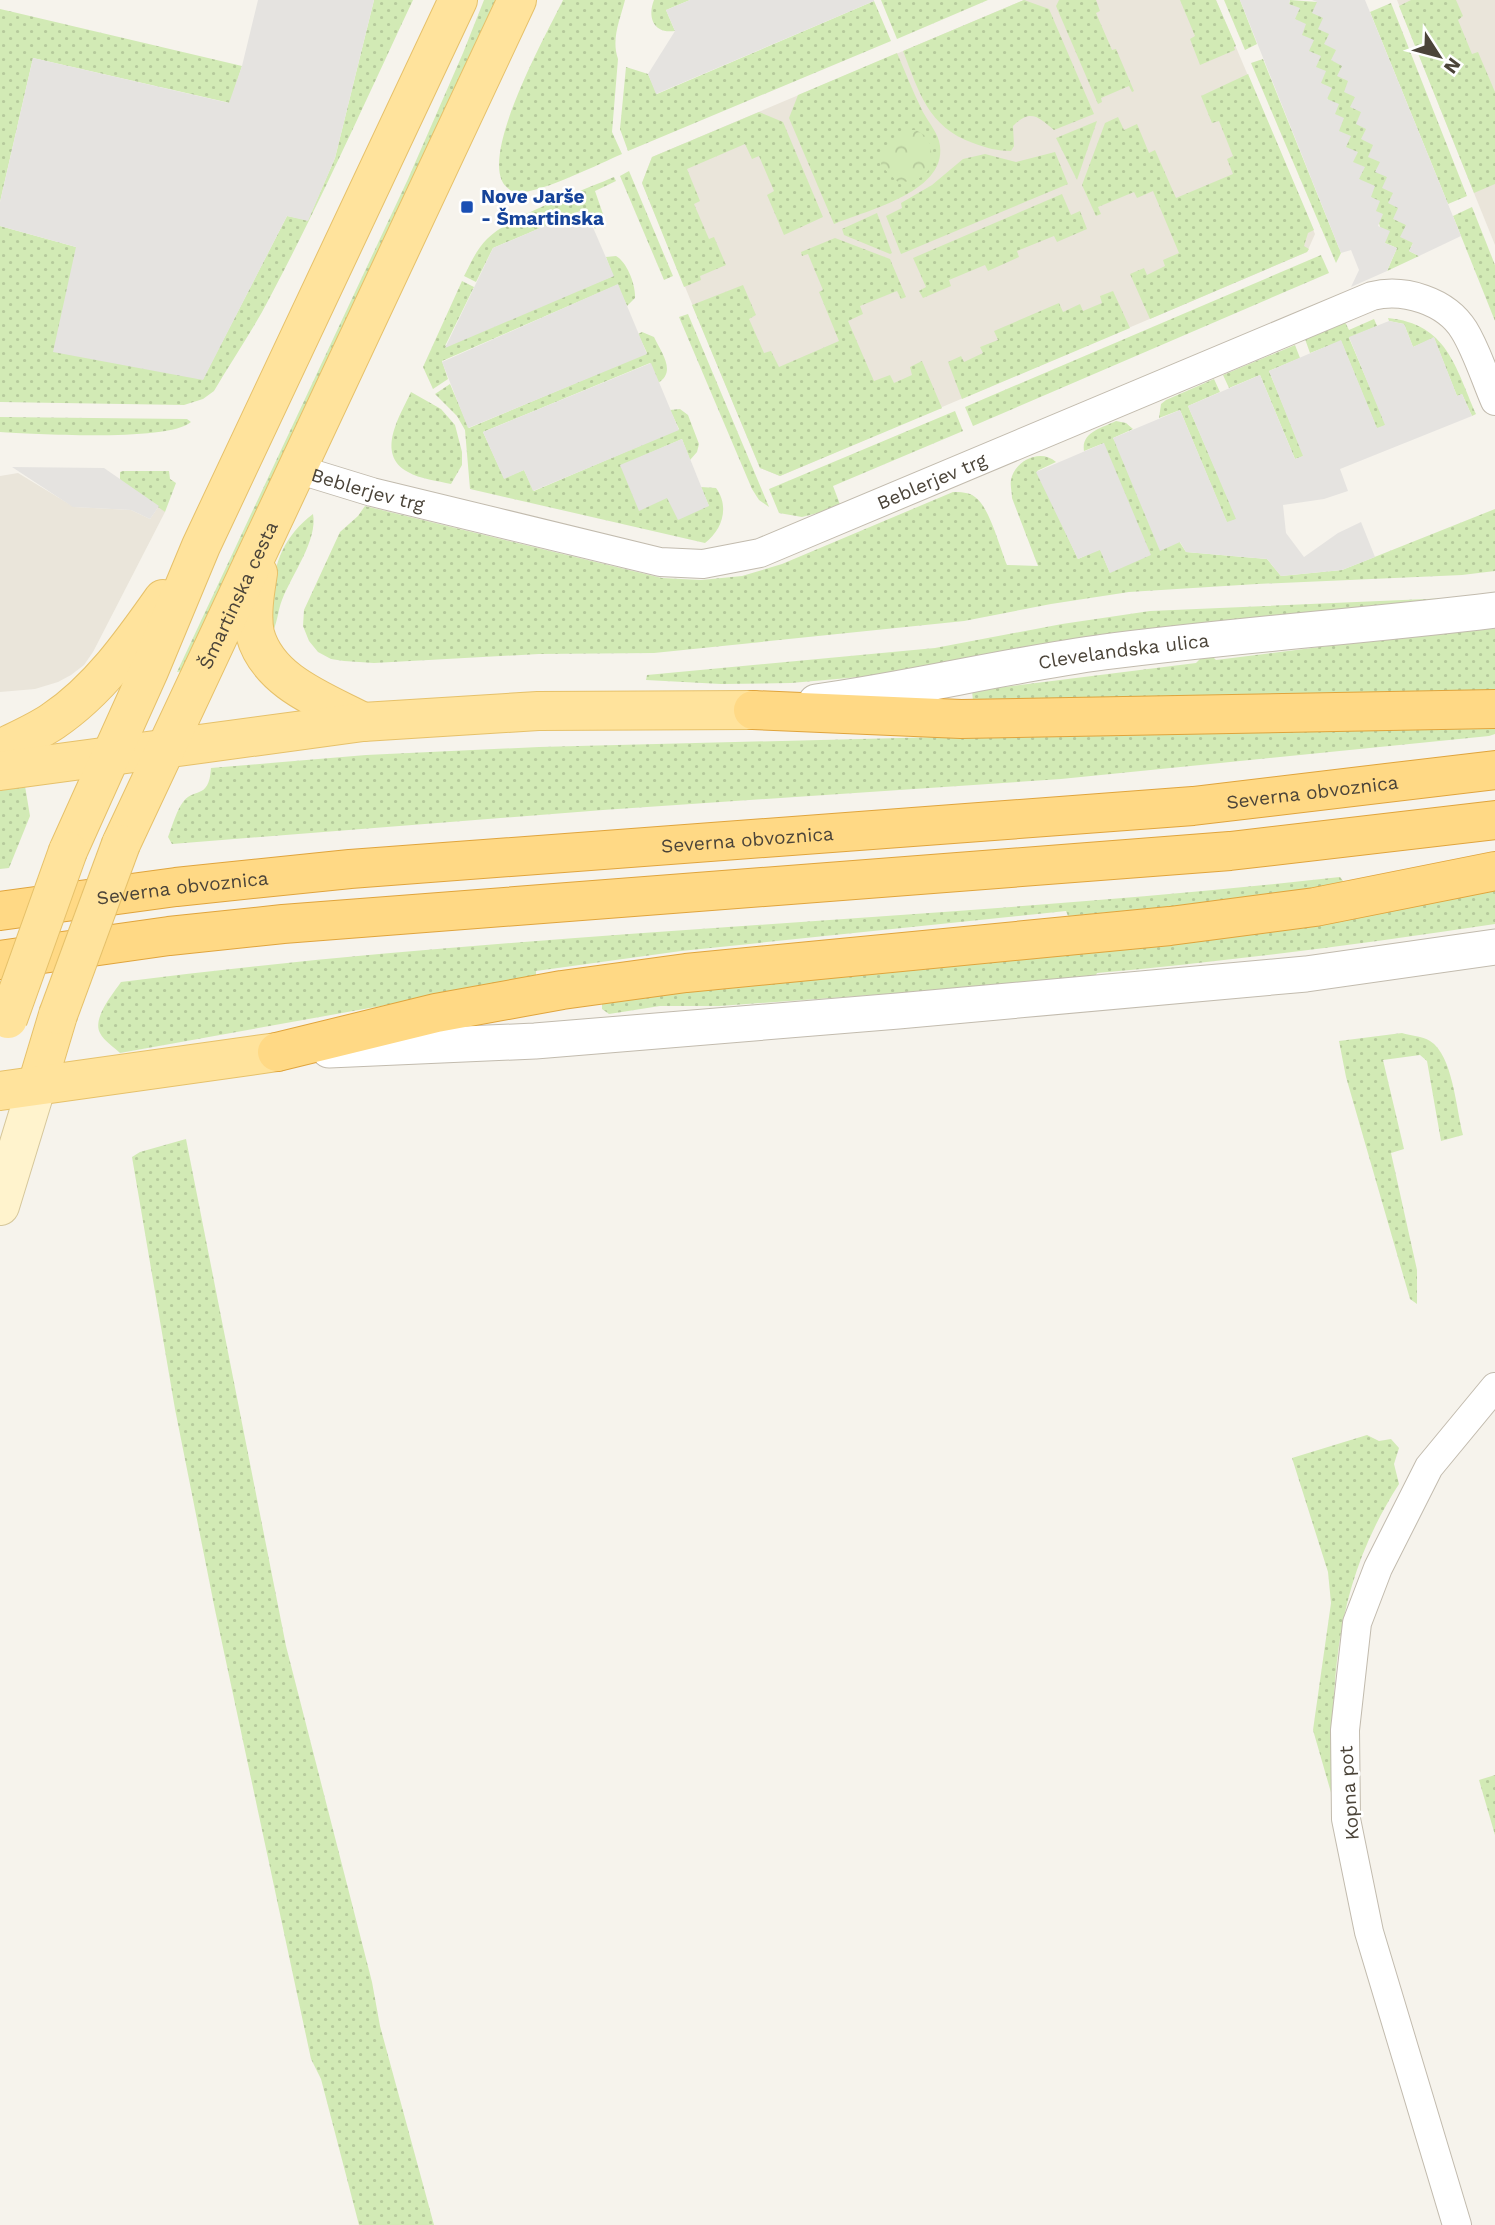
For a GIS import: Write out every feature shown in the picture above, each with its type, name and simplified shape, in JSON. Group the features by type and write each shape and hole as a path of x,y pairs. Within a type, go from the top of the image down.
{"highway":[{"path":"753,710 961,719 1495,709"},
{"name":"Severna obvoznica","path":"0,911 176,887 351,869 1193,806 1495,771"},
{"path":"0,960 169,936 283,924 1230,851 1495,820"},
{"path":"276,1052 436,1013 562,990 686,973 1170,926 1315,907 1495,871"}],"main road":[{"path":"4,1030 68,851 201,546 458,0"},
{"name":"Šmartinska cesta","path":"0,1206 58,1015 121,844 517,0"},
{"path":"268,531 259,564 255,596 254,623 260,645 288,681 363,722"},
{"path":"0,749 54,721 88,692 144,627 201,546"},
{"path":"0,771 363,722 538,711 753,710"},
{"path":"0,1091 276,1052"}],"street":[{"name":"Beblerjev trg","path":"297,469 372,492 660,562 703,564 760,553 1372,296 1385,293 1415,297 1444,309 1454,318 1464,330 1495,401"},
{"name":"Clevelandska ulica","path":"753,710 870,695 1101,652 1495,610"},
{"path":"276,1052 535,1041 898,1011 1306,974 1495,947"},
{"name":"Kopna pot","path":"1457,2225 1369,1932 1346,1819 1345,1730 1357,1623 1378,1568 1429,1467 1495,1387"}],"shaded area":[{"path":"258,0 374,0 335,158 308,221 287,216 203,380 53,352 76,247 0,226 0,202 33,58 229,103 242,66"},
{"path":"690,0 874,1 656,94 648,74 675,31 666,10"},
{"path":"1024,0 1216,0 1315,234 1307,252 780,476 760,468 642,183 652,157"},
{"path":"1240,0 1290,0 1289,4 1300,8 1295,19 1306,24 1302,35 1314,40 1309,51 1321,56 1316,67 1326,71 1321,83 1332,88 1327,99 1339,104 1335,114 1344,118 1339,131 1351,136 1346,147 1358,152 1353,162 1365,167 1359,179 1375,186 1371,197 1380,201 1376,211 1383,214 1378,226 1390,231 1385,243 1397,248 1387,271 1351,287 1359,270 1351,250 1341,253"},
{"path":"1312,0 1365,0 1461,236 1419,256 1409,251 1413,243 1400,237 1406,225 1393,219 1398,208 1388,203 1393,193 1382,188 1387,177 1375,172 1380,162 1368,157 1373,145 1361,139 1366,129 1356,124 1361,112 1350,107 1355,97 1344,92 1348,81 1337,76 1342,66 1331,60 1336,50 1324,44 1329,34 1318,29 1323,18 1312,13 1317,2"},
{"path":"1397,0 1495,0 1495,245 1474,193"},
{"path":"585,209 614,276 445,348 493,248"},
{"path":"618,284 647,354 468,428 442,362"},
{"path":"1389,321 1404,324 1413,347 1434,337 1457,396 1462,394 1472,416 1340,469 1348,491 1324,499 1283,505 1286,533 1304,557 1338,533 1361,522 1375,557 1342,570 1281,576 1267,559 1186,552 1180,542 1160,551 1113,438 1180,410 1227,522 1236,519 1188,406 1260,375 1295,459 1303,456 1269,371 1341,340 1377,428 1385,425 1349,337"},
{"path":"651,363 679,430 533,491 524,470 504,479 483,432"},
{"path":"682,439 709,506 678,520 667,498 639,511 620,465"},
{"path":"1104,443 1151,555 1110,573 1100,550 1078,559 1036,472"},
{"path":"12,467 104,468 159,506 150,519 131,510 73,507"},
{"path":"18,473 74,507 131,510 150,519 159,506 165,512 84,665 58,682 35,689 0,692 0,476"}],"green space":[{"path":"374,0 413,0 288,262 214,391 203,399 184,405 0,402 0,226 76,247 203,379 287,216 308,220 335,158"},
{"path":"484,0 497,0 190,670 177,672 408,179"},
{"path":"563,0 625,0 616,37 618,59 612,132 622,154 552,184 516,192 502,181 499,161 504,133 528,70"},
{"path":"654,0 690,0 666,10 675,31 662,30 654,23 651,13"},
{"path":"881,0 988,0 897,39"},
{"path":"1024,0 1049,9 1094,114 1054,130 1039,118 1024,117 1013,126 1014,146 1011,151 992,149 958,136 935,118 920,94 903,51"},
{"path":"1059,0 1096,0 1100,11 1096,13 1112,50 1116,49 1134,91 1132,92 1129,86 1101,98 1102,102 1098,104 1056,6"},
{"path":"1180,0 1216,0 1236,46 1235,50 1200,65 1190,39 1195,36"},
{"path":"1224,0 1240,0 1257,44 1245,50"},
{"path":"1290,0 1317,2 1413,243 1409,251 1419,256 1387,271 1397,248 1385,243 1371,197 1359,179 1338,131 1289,4"},
{"path":"1411,0 1456,0 1463,16 1458,20 1472,54 1478,52 1495,92 1495,184 1474,193 1399,6"},
{"path":"874,1 891,41 628,151 620,129 626,67 648,74 657,94"},
{"path":"1391,3 1467,196 1448,204 1370,12"},
{"path":"0,9 242,66 230,103 33,58 0,202"},
{"path":"897,53 923,112 938,137 940,158 933,173 920,186 904,196 834,224 789,118 798,95"},
{"path":"1263,59 1341,253 1336,263 1251,63"},
{"path":"1248,74 1314,230 1308,233 1304,246 1309,249 1150,319 1130,274 1144,268 1147,275 1165,266 1163,260 1179,253 1153,191 1137,198 1134,192 1098,207 1101,214 1096,216 1082,185 1105,123 1118,117 1124,130 1137,124 1149,153 1155,150 1176,198 1233,174 1227,159 1233,156 1219,121 1212,123 1201,96"},
{"path":"759,112 783,122 823,217 784,235 767,195 774,191 759,156 752,159 745,144 687,169 700,201 694,204 709,239 714,237 726,265 700,276 701,280 684,287 642,183 652,157"},
{"path":"1097,121 1077,180 1056,138"},
{"path":"905,130 916,130 927,137 932,156 931,164 929,170 918,179 898,182 881,166 887,145"},
{"path":"1055,152 1068,184 901,254 886,216 902,208 901,203 932,185 963,159 985,154 1016,162"},
{"path":"629,171 673,276 664,280 620,176"},
{"path":"614,177 616,181 595,191 604,217 595,229 585,209 493,248 476,282 464,276 480,248 497,230 528,213"},
{"path":"1062,194 1071,215 1080,211 1087,229 1057,242 1054,236 1017,251 1019,257 988,271 985,265 949,280 951,286 923,298 919,291 926,287 913,258"},
{"path":"1472,207 1495,265 1495,321 1453,216"},
{"path":"877,213 892,253 890,254 844,235 842,229"},
{"path":"835,238 890,259 906,297 901,299 897,291 860,306 863,314 848,321 874,381 890,375 894,383 912,375 910,367 922,361 942,408 780,476 760,468 692,305 743,285 756,315 749,319 764,353 771,351 779,367 839,341 819,292 823,290 808,254 802,256 801,252"},
{"path":"1321,255 1329,273 973,426 965,407"},
{"path":"616,256 627,268 634,287 635,298 627,306 617,285 442,361 448,379 433,389 423,367 462,281 474,287 445,346 613,276 606,257"},
{"path":"1113,291 1130,328 962,399 948,362 961,356 964,362 983,353 980,347 998,340 994,331 1059,303 1063,312 1080,304 1083,311 1102,303 1100,296"},
{"path":"688,314 769,507 759,500 752,489 679,317"},
{"path":"1388,318 1408,322 1436,338 1454,364 1476,414 1472,416 1462,394 1457,396 1434,338 1413,347 1404,324 1389,321"},
{"path":"1374,319 1377,326 1349,338 1386,425 1377,429 1341,341 1310,353 1305,339 1345,322 1349,330"},
{"path":"642,332 654,337 666,362 666,373 658,383 650,363 483,432 504,478 524,470 534,491 679,429 670,410 680,409 688,415 699,444 697,452 690,460 682,439 620,466 667,498 709,506 701,487 716,488 723,503 723,510 720,525 711,538 705,543 470,489 465,430 457,416 435,394 450,384 469,428 647,353 638,334"},
{"path":"1295,345 1300,358 1269,371 1304,456 1295,459 1260,375 1229,388 1223,375"},
{"path":"1214,379 1220,392 1188,406 1237,519 1227,523 1180,410 1159,418 1161,404 1166,400"},
{"path":"411,392 441,409 455,425 462,452 462,465 451,484 408,472 398,464 393,455 393,434"},
{"path":"955,411 963,431 833,486 841,507 802,517 779,513 769,489"},
{"path":"0,417 187,419 191,422 157,432 70,435 0,432"},
{"path":"1116,421 1126,423 1133,429 1113,438 1186,552 1267,559 1281,576 1342,570 1495,509 1495,571 1462,575 1129,592 964,621 654,653 539,654 374,663 344,661 331,659 318,652 309,641 303,626 304,610 340,532 365,506 662,578 701,580 742,576 782,564 953,492 961,492 975,497 985,509 1007,565 1038,566 1012,498 1011,485 1013,473 1018,467 1036,456 1050,458 1056,462 1037,471 1078,559 1100,549 1110,573 1104,443 1084,451 1084,445 1089,435"},
{"path":"169,471 170,479 176,483 165,512 120,480 120,472"},
{"path":"313,514 312,535 282,600 273,631 271,607 278,562 295,531"},
{"path":"1472,597 871,676 791,683 721,684 646,680 647,675 935,648 1062,624 1150,611"},
{"path":"1495,625 1495,694 973,701 972,691 1196,663 1200,659 1213,657 1216,660"},
{"path":"1495,723 1495,734 1489,736 1061,779 603,810 172,844 168,837 181,805 190,796 204,789 210,779 211,768 366,755 539,747"},
{"path":"25,786 30,816 9,868 0,869 0,789"},
{"path":"1340,877 1343,881 1339,886 1200,904 1068,916 1066,911 681,951 536,971 536,978 120,1053 104,1039 98,1027 104,1006 121,982 425,950 1035,905"},
{"path":"1495,888 1495,924 1247,957 1097,973 1094,979 719,1006 660,1006 609,1014 602,1009 602,1004 607,999"},
{"path":"1402,1033 1430,1041 1444,1058 1463,1135 1441,1141 1427,1061 1420,1055 1383,1060 1404,1149 1391,1153 1417,1270 1417,1304 1410,1299 1346,1077 1339,1041"},
{"path":"186,1139 286,1646 372,1982 380,2026 434,2225 359,2225 321,2079 311,2059 175,1409 132,1157 140,1152"},
{"path":"1367,1435 1379,1441 1391,1439 1399,1448 1394,1464 1399,1484 1377,1522 1361,1560 1341,1634 1333,1712 1332,1796 1313,1730 1331,1603 1328,1572 1292,1458"},
{"path":"1495,1775 1495,1835 1479,1780"}],"place":[{"name":"Nove Jarše - Šmartinska","path":"467,207"}]}
